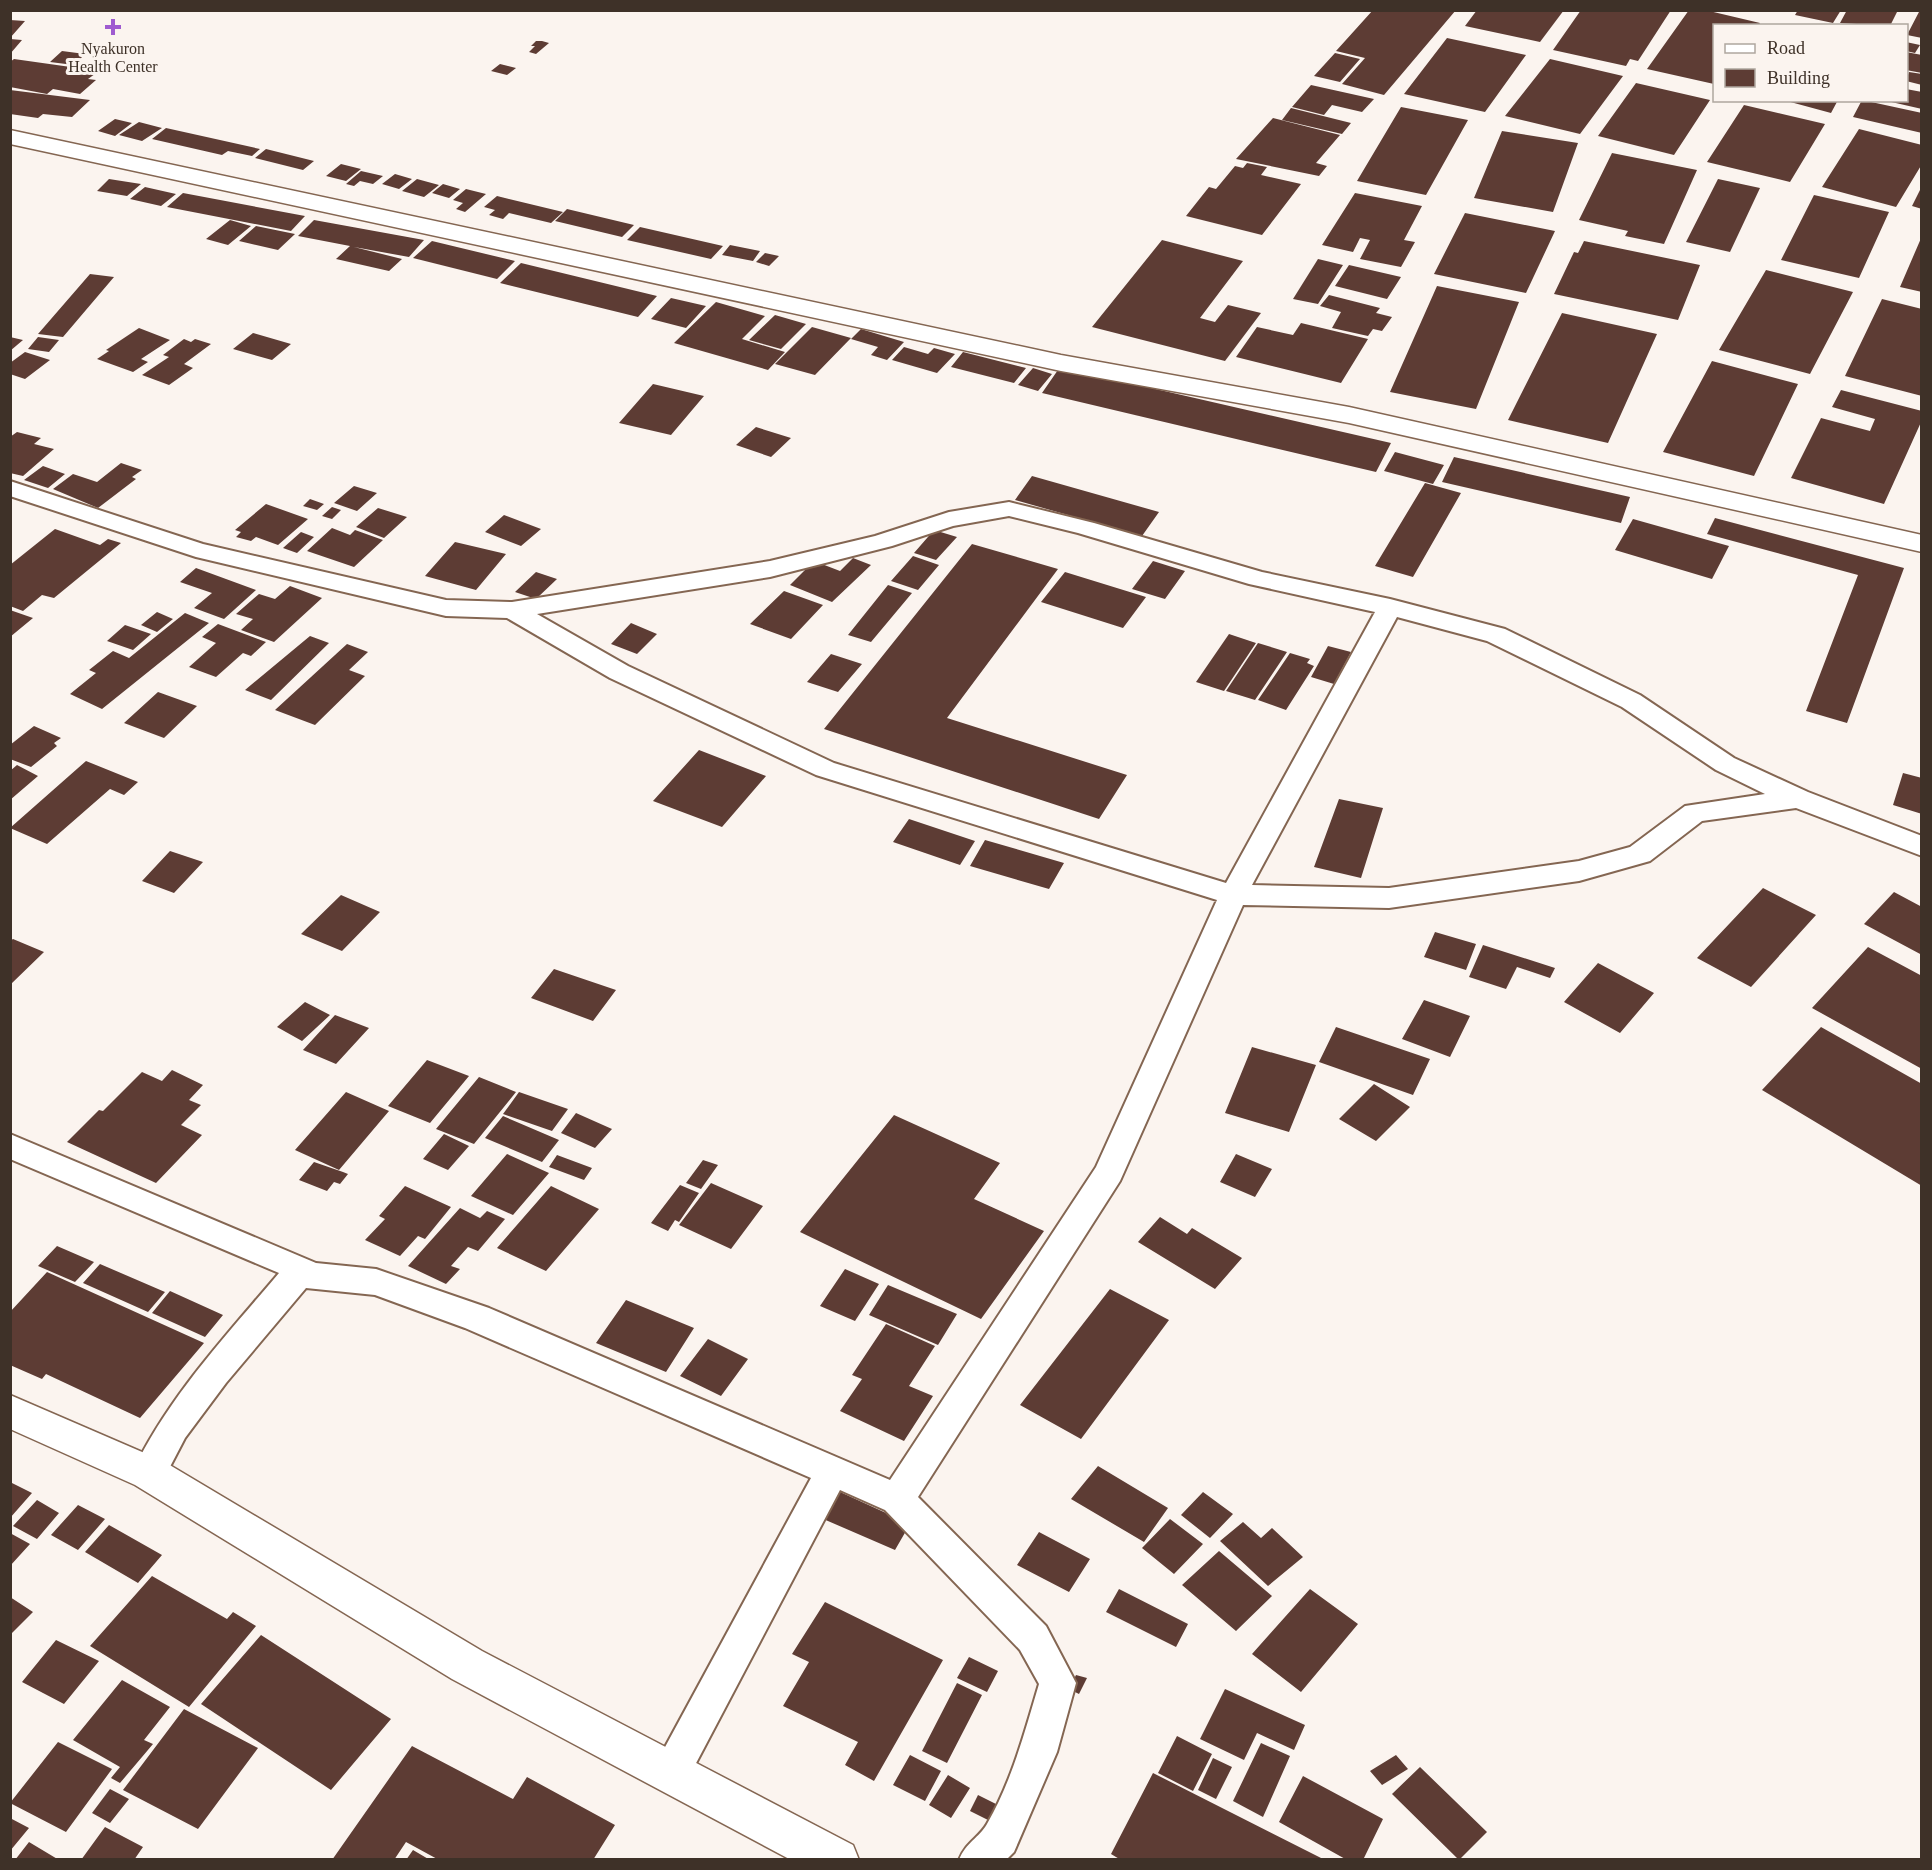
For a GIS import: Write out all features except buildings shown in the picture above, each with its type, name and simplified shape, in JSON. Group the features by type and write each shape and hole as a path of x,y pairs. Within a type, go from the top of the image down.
{"street":[{"path":"10,137 1061,363 1349,415 1922,544"},
{"path":"10,1411 149,1473 467,1665 837,1860"}],"lane":[{"path":"10,488 196,550 446,608 512,610 770,570 883,541 950,519 1009,509 1086,528 1258,579 1390,607 1496,635 1631,701 1725,764 1798,798 1922,848"},
{"path":"897,1499 1109,1172 1233,895 1390,607"},
{"path":"512,610 619,672 825,769 1233,895 1389,898 1579,872 1640,854 1695,813 1798,798"},
{"path":"10,1146 302,1269 307,1275 376,1282 477,1318 897,1499 1033,1638 1058,1683 1038,1752 1000,1839 978,1860"},
{"path":"149,1473 173,1428 214,1373 302,1269"},
{"path":"671,1773 833,1470"}],"place":[{"name":"Nyakuron Health Center","path":"113,27"}]}
